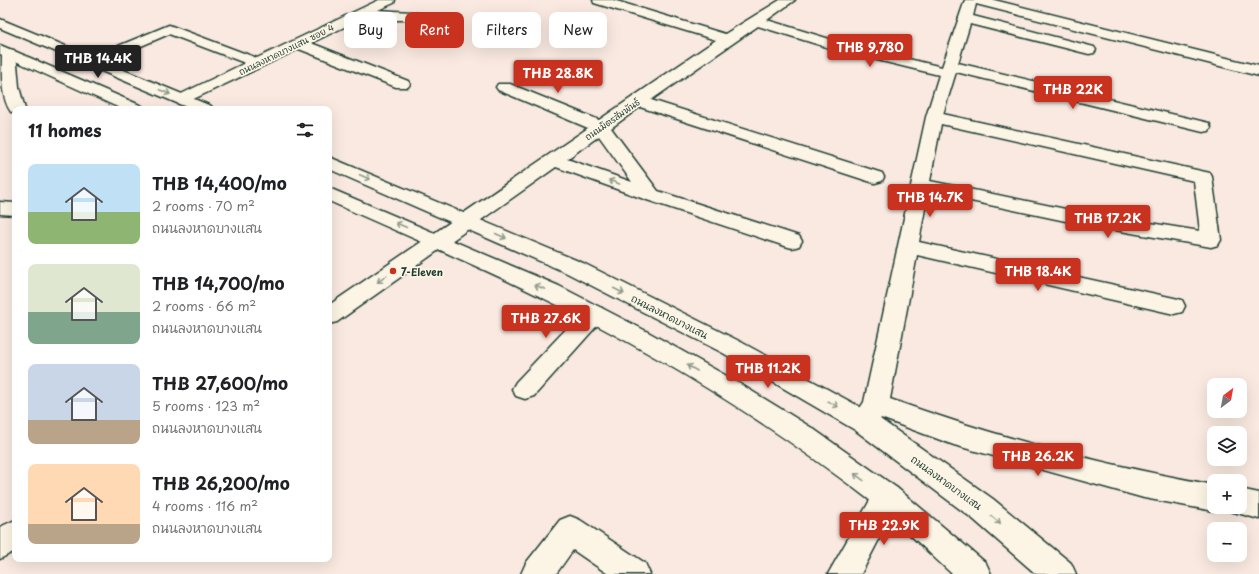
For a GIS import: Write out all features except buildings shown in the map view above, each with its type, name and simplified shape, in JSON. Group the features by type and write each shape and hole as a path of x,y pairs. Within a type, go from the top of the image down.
{"street":[{"name":"ถนนลงหาดบางแสน ซอย 4","path":"183,99 389,0"},
{"path":"599,0 727,39"},
{"name":"ถนนมิตรสัมพันธ์","path":"332,314 727,39 789,0"},
{"path":"971,0 934,118 908,246 870,414 954,434 1144,485 1207,497"},
{"path":"978,0 1259,71"},
{"path":"366,11 379,16 393,18 405,16"},
{"path":"965,18 1089,50"},
{"path":"756,21 841,47 1203,127"},
{"path":"0,24 199,106"},
{"path":"92,62 169,29 258,63"},
{"path":"298,43 402,84"},
{"path":"5,52 11,88 17,106"},
{"path":"5,52 129,106"},
{"path":"504,87 601,127 651,195"},
{"path":"639,100 686,118 876,176"},
{"path":"920,185 1075,217 1211,240 1203,177 934,118"},
{"path":"553,160 651,195 792,241"},
{"name":"ถนนลงหาดบางแสน","path":"332,163 575,268 731,347 870,414 1060,574"},
{"path":"332,195 551,292 640,338 709,378 803,436 887,497 975,574"},
{"path":"0,208 12,209"},
{"path":"908,246 1174,306"},
{"path":"525,389 594,314"},
{"path":"844,574 887,497"},
{"path":"1247,503 1259,506"},
{"path":"537,574 570,530 634,574"},
{"path":"0,544 12,536"}],"place":[{"name":"7-Eleven","path":"393,271"}]}
